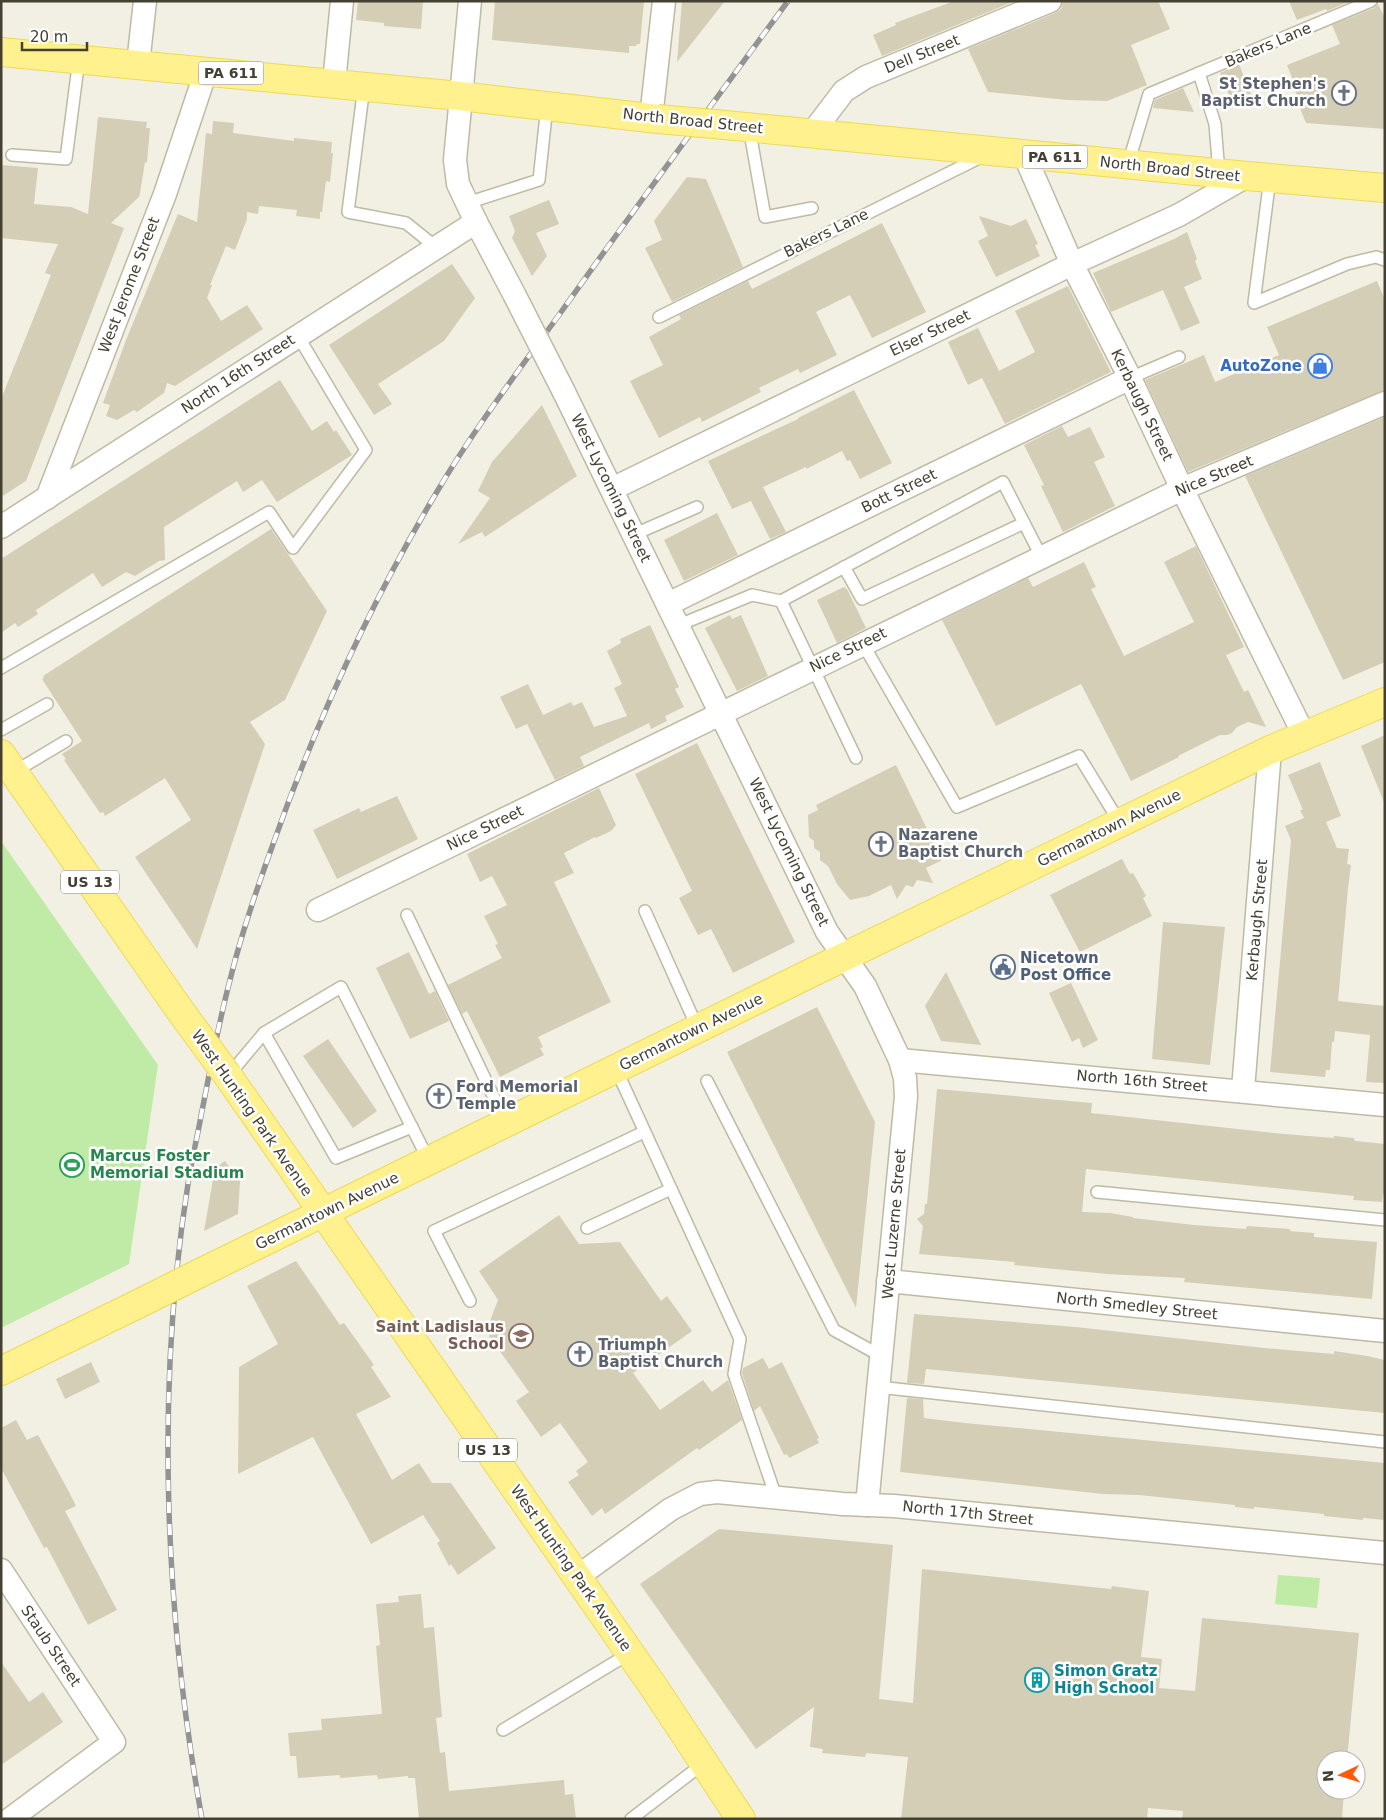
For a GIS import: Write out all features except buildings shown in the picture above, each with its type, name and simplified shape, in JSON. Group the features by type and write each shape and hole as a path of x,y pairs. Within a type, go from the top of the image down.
{"main road":[{"name":"North Broad Street","path":"1,52 364,86 654,118 812,132 1219,174 1385,188"},
{"name":"Germantown Avenue","path":"1,1371 1270,750 1385,702"},
{"name":"West Hunting Park Avenue","path":"7,763 228,1076 630,1653 741,1819"}],"street":[{"path":"138,64 144,1"},
{"path":"334,83 342,1"},
{"name":"West Lycoming Street","path":"470,1 455,160 458,184 612,489 827,932 845,957"},
{"path":"654,118 664,1"},
{"name":"Dell Street","path":"812,132 844,91 866,78 1050,1"},
{"name":"West Jerome Street","path":"47,498 165,194 206,71"},
{"name":"Kerbaugh Street","path":"1024,154 1072,264 1130,378 1304,735"},
{"name":"Elser Street","path":"612,489 1072,264 1259,177"},
{"name":"North 16th Street","path":"1,527 436,248 471,212"},
{"name":"Bott Street","path":"668,604 1130,378"},
{"name":"Nice Street","path":"318,910 1182,488 1385,403"},
{"name":"Kerbaugh Street","path":"1243,1090 1270,750"},
{"name":"West Luzerne Street","path":"845,957 865,986 900,1060 905,1078 906,1097 867,1505"},
{"name":"North 16th Street","path":"900,1060 1385,1104"},
{"name":"North Smedley Street","path":"888,1281 1385,1331"},
{"name":"North 17th Street","path":"577,1577 659,1516 700,1494 717,1492 867,1505 901,1506 1385,1553"},
{"name":"Staub Street","path":"1,1570 114,1742 10,1819"}],"lane":[{"name":"Bakers Lane","path":"1128,164 1149,94 1372,1"},
{"path":"12,154 66,159 79,59"},
{"path":"1199,73 1215,124 1219,174"},
{"path":"364,86 348,212 406,222 436,248"},
{"path":"471,212 539,180 547,106"},
{"path":"737,126 765,217 812,208"},
{"name":"Bakers Lane","path":"659,317 993,150"},
{"path":"1259,177 1254,303 1347,264 1376,257 1385,260"},
{"path":"1,668 269,512 293,548 366,450 298,336"},
{"path":"1130,378 1178,358"},
{"path":"678,625 752,595 780,601 1003,482 1041,556"},
{"path":"634,534 697,507"},
{"path":"844,567 862,599 1024,523"},
{"path":"780,601 856,758"},
{"path":"862,644 957,807 1079,756 1120,823"},
{"path":"1,730 47,704"},
{"path":"7,763 66,741"},
{"path":"645,912 698,1029"},
{"path":"407,915 506,1123"},
{"path":"228,1076 264,1033 341,987 429,1161"},
{"path":"264,1033 336,1158 412,1127"},
{"path":"616,1069 740,1339 734,1374 776,1497"},
{"path":"707,1080 834,1330 881,1356"},
{"path":"470,1301 434,1231 644,1132"},
{"path":"587,1228 671,1189"},
{"path":"1097,1192 1385,1220"},
{"path":"878,1387 1385,1442"},
{"path":"503,1730 630,1653"},
{"path":"631,1819 704,1763"}],"green space":[{"name":"Marcus Foster Memorial Stadium","path":"1,841 158,1065 129,1264 1,1328"},
{"path":"1278,1575 1320,1578 1317,1608 1275,1604"}],"railway":[{"path":"202,1819 189,1741 173,1583 168,1422 171,1342 178,1262 191,1167 214,1048 234,963 249,913 289,801 325,711 366,623 435,495 479,426 511,381 788,1"}],"place":[{"name":"St Stephen's Baptist Church","path":"1344,93"},
{"name":"AutoZone","path":"1320,366"},
{"name":"Nazarene Baptist Church","path":"881,844"},
{"name":"Nicetown Post Office","path":"1003,967"},
{"name":"Ford Memorial Temple","path":"439,1096"},
{"name":"Marcus Foster Memorial Stadium","path":"72,1165"},
{"name":"Saint Ladislaus School","path":"521,1336"},
{"name":"Triumph Baptist Church","path":"580,1354"},
{"name":"Simon Gratz High School","path":"1037,1680"}]}
